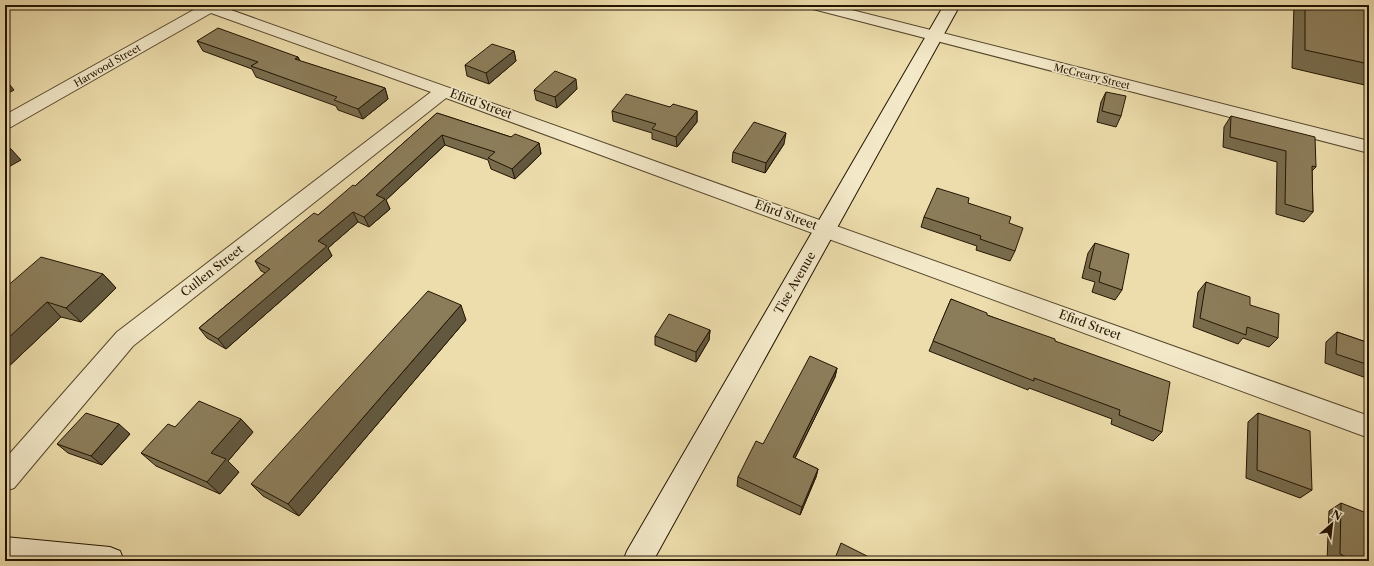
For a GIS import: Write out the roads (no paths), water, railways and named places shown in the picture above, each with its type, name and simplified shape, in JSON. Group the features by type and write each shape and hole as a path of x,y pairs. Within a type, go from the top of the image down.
{"street":[{"name":"McCreary Street","path":"814,5 1369,147"},
{"name":"Tise Avenue","path":"637,561 952,5"},
{"name":"Efird Street","path":"205,6 826,229 1369,427"},
{"name":"Harwood Street","path":"5,123 205,6"},
{"name":"Cullen Street","path":"5,479 125,339 444,91"},
{"path":"5,551 110,561"}]}
